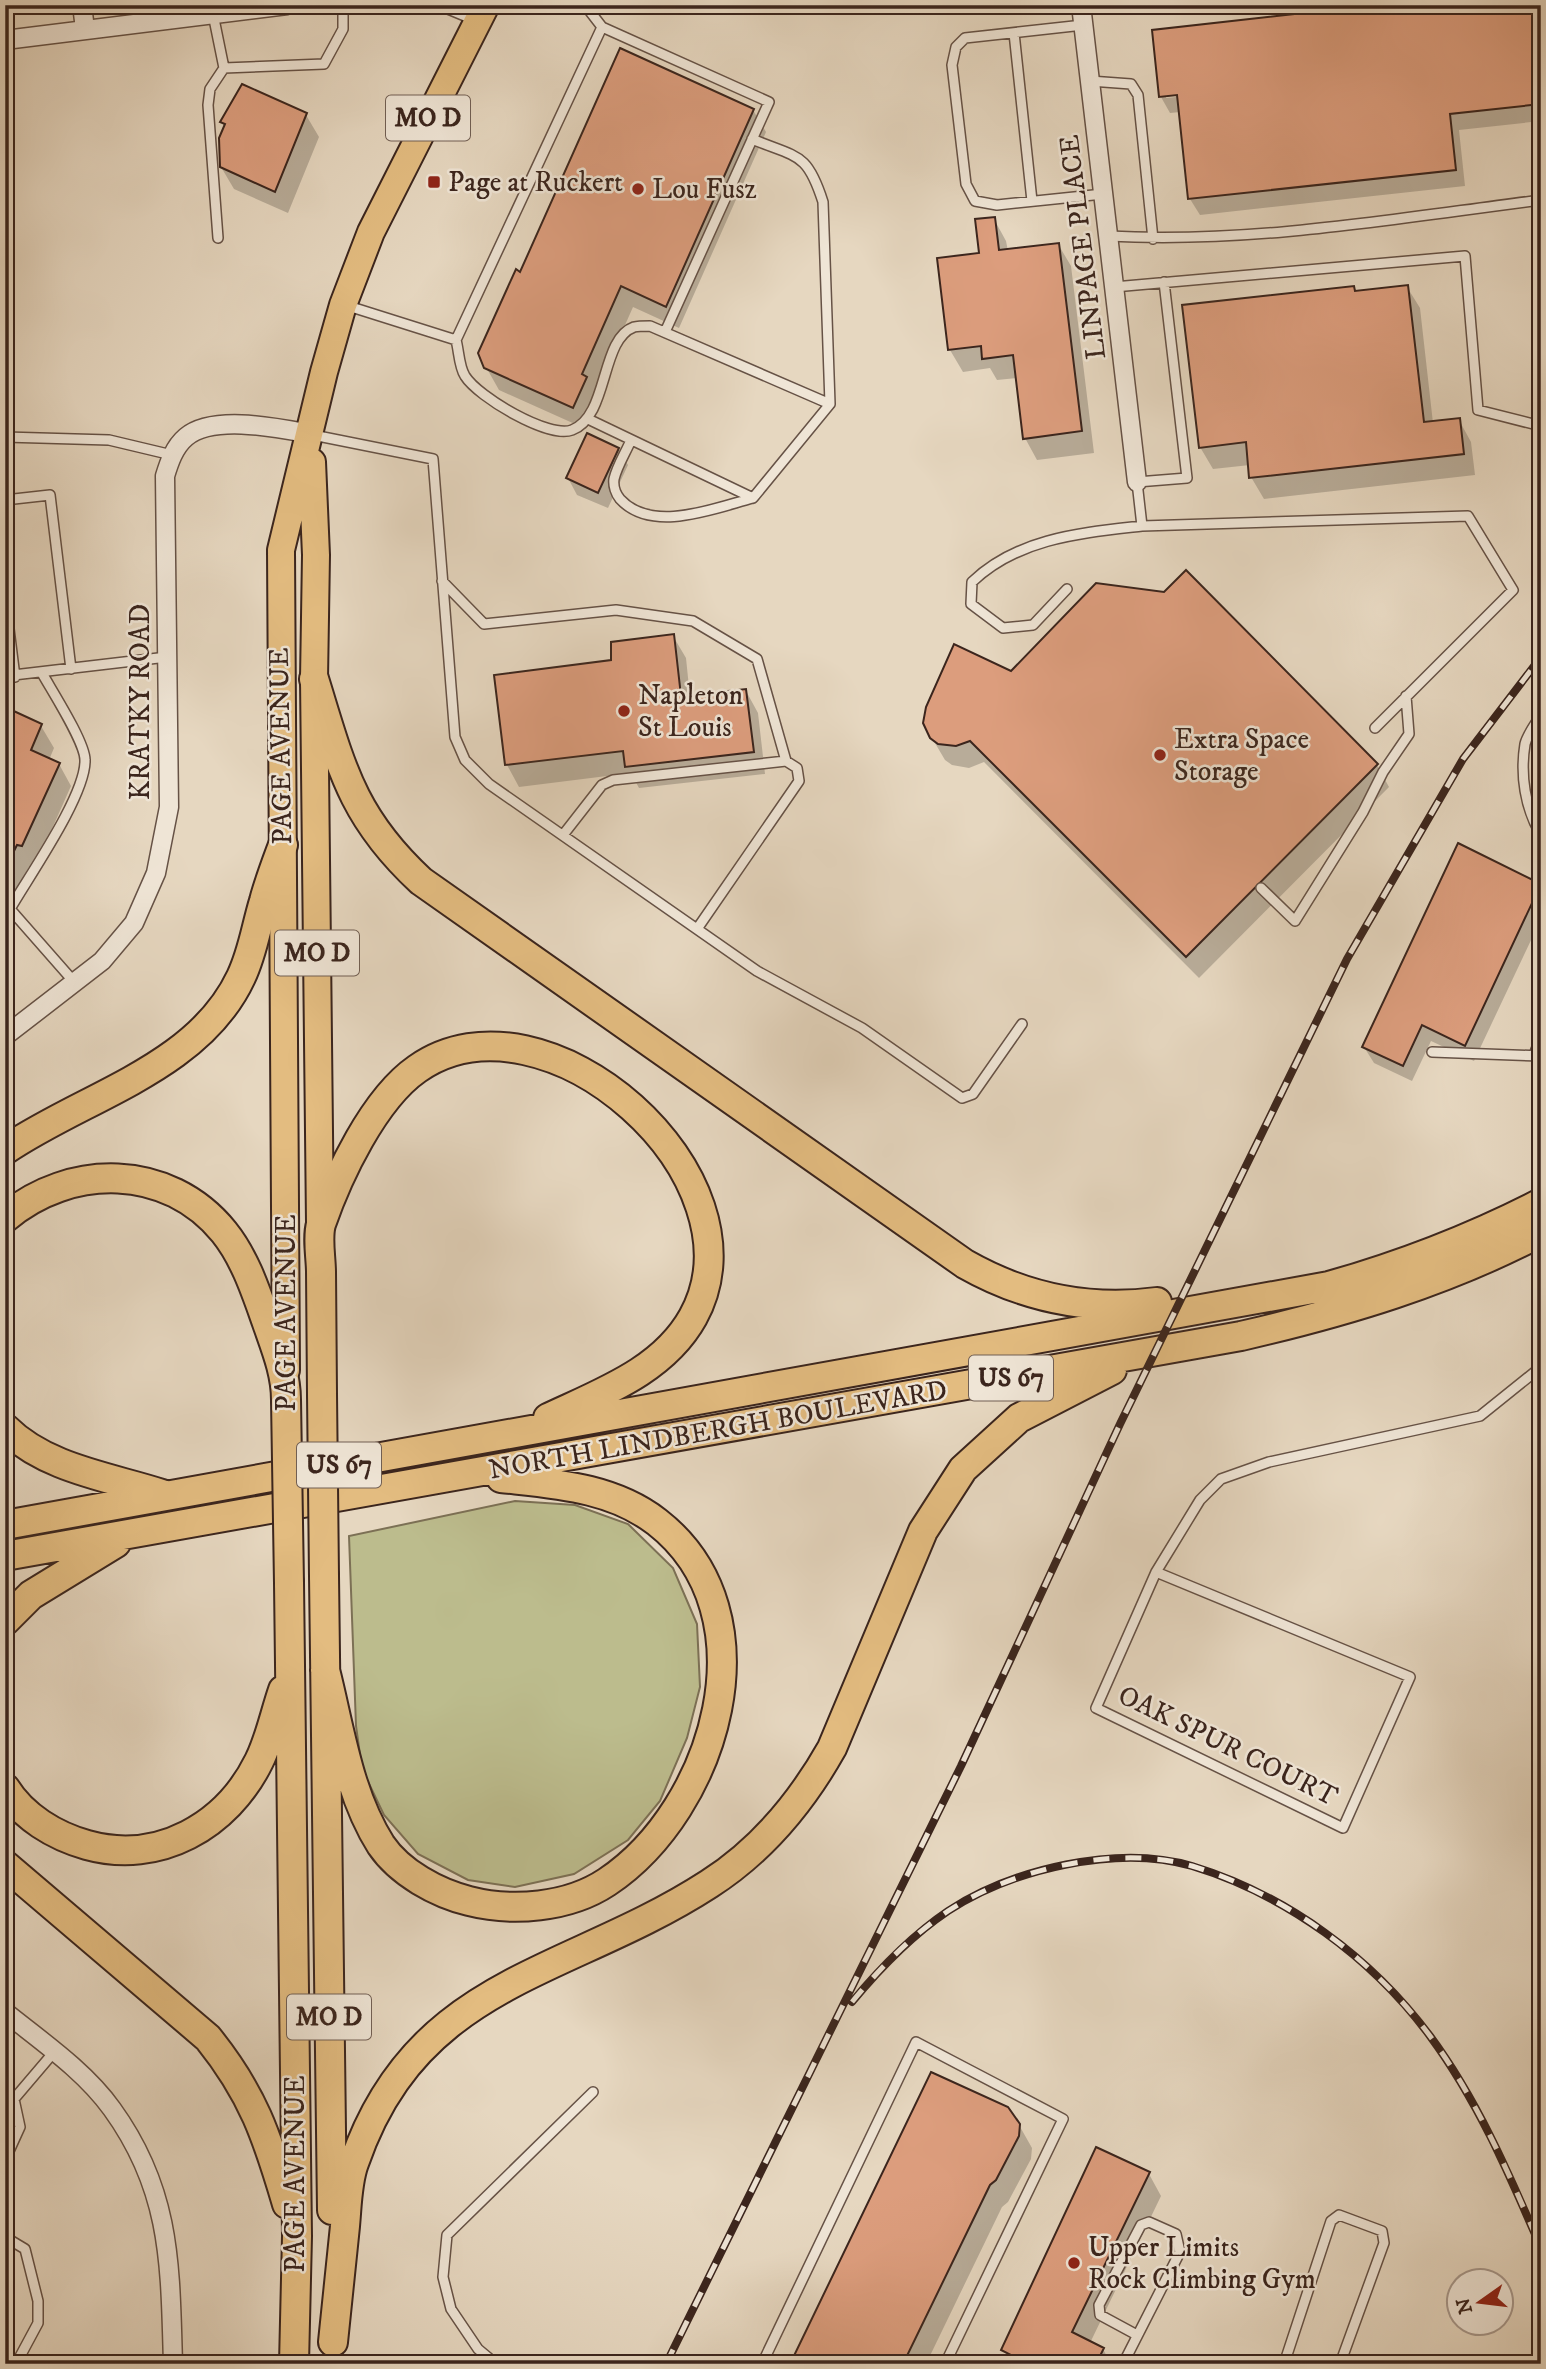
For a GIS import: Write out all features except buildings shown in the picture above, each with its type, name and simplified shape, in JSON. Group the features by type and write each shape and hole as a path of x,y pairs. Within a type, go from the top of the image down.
{"highway":[{"path":"314,679 346,781 357,803 383,842 421,881 933,1244 988,1278 1015,1290 1101,1306 1163,1301 1310,1273 1541,1201"},
{"path":"5,1150 155,1066 196,1037 213,1021 240,979 252,953 263,903 283,845"},
{"path":"320,1227 357,1142 386,1098 419,1067 458,1050 504,1046 547,1056 595,1081 657,1134 687,1175 704,1212 709,1256 706,1281 692,1318 678,1338 644,1369 620,1384 510,1435"},
{"path":"5,1218 21,1205 61,1185 108,1177 152,1184 190,1202 223,1231 234,1247 260,1303 286,1389"},
{"name":"NORTH LINDBERGH BOULEVARD","path":"5,1525 1329,1286 1427,1255 1494,1227 1541,1201"},
{"name":"PAGE AVENUE","path":"320,1227 333,2353"},
{"name":"NORTH LINDBERGH BOULEVARD","path":"5,1556 1241,1336 1345,1310 1452,1274 1541,1232"},
{"path":"333,2353 353,2166 386,2094 419,2049 475,2003 699,1890 732,1867 776,1828 810,1786 832,1748 923,1531 963,1469 1019,1418 1140,1356"},
{"name":"PAGE AVENUE","path":"286,1389 297,2236 294,2364"},
{"path":"5,1428 15,1438 59,1463 169,1496"},
{"path":"325,1670 360,1806 383,1847 415,1877 437,1890 460,1899 506,1908 557,1901 605,1884 632,1862 669,1821 697,1773 713,1727 718,1698 722,1647 713,1600 704,1578 678,1541 656,1521 614,1499 566,1484 467,1475"},
{"path":"5,1621 31,1595 130,1535"},
{"path":"5,1788 30,1816 74,1841 123,1851 170,1844 209,1824 245,1784 259,1760 290,1671"},
{"path":"5,1865 186,2016 232,2068 261,2120 297,2236"}],"main road":[{"name":"PAGE AVENUE","path":"286,1389 281,550 343,305 371,232 483,11"},
{"name":"PAGE AVENUE","path":"311,434 316,555 314,679 320,1227"}],"street":[{"path":"82,5 85,29"},
{"path":"5,40 286,5"},
{"path":"450,5 483,11"},
{"name":"LINPAGE PLACE","path":"1081,5 1137,482"},
{"path":"173,454 186,437 202,429 239,424 311,434"},
{"name":"KRATKY ROAD","path":"5,1036 103,961 134,923 156,873 169,807 165,476 173,454"},
{"path":"5,2012 54,2052 112,2107 143,2160 161,2206 170,2259 173,2364"}],"lane":[{"path":"224,68 324,64 343,29 343,5"},
{"path":"585,5 602,27 769,102 665,332"},
{"path":"214,14 224,68 210,89 208,105 218,238"},
{"path":"1083,25 965,38 956,47 952,65 966,184 975,201 997,205 1103,194"},
{"path":"602,27 456,340 464,376 487,398 552,432 571,430 588,419 621,336 634,327 650,326 830,404"},
{"path":"1014,33 1032,201"},
{"path":"1090,82 1131,84 1138,95 1153,239"},
{"path":"631,440 613,481 617,495 628,508 660,516 693,515 753,498 830,404 823,202 814,174 805,161 752,139"},
{"path":"1108,236 1153,239 1262,234 1541,200"},
{"path":"1114,287 1465,256 1478,410 1541,426"},
{"path":"1142,526 1137,482 1187,478 1164,282"},
{"path":"343,305 456,340"},
{"path":"588,419 753,498"},
{"path":"311,434 433,459 454,737 465,760 489,784 758,971 862,1028 962,1097 973,1094 1022,1024"},
{"path":"5,437 109,440 173,454"},
{"path":"5,500 50,495 71,669"},
{"path":"1068,589 1033,625 1003,628 971,604 972,582 991,565 1023,548 1079,533 1142,526 1468,516 1513,590 1375,728"},
{"path":"442,581 484,624 616,610 693,621 757,659 786,761"},
{"path":"5,597 10,676 167,657"},
{"path":"42,673 76,735 86,760 76,795 8,910 76,984"},
{"path":"1261,888 1295,922 1409,734 1406,696"},
{"path":"1541,715 1525,742 1528,809 1541,835"},
{"path":"563,835 602,785 613,780 786,761 797,768 799,781 697,929"},
{"path":"1432,1052 1537,1056 1541,1037"},
{"path":"1156,1572 1200,1500 1221,1479 1269,1462 1480,1416 1541,1367"},
{"name":"OAK SPUR COURT","path":"1156,1572 1410,1677 1343,1828 1096,1707 1156,1572"},
{"path":"762,2364 916,2042 1063,2119 946,2364"},
{"path":"5,2160 20,2127 14,2099 54,2052"},
{"path":"496,2364 478,2349 451,2309 443,2277 447,2235 593,2092"},
{"path":"5,2099 15,2105"},
{"path":"1284,2364 1331,2221 1339,2215 1382,2231 1384,2243 1340,2364"},
{"path":"1123,2364 1138,2335 1180,2252 1176,2234 1149,2222 1141,2225 1099,2305 1100,2315 1138,2335"},
{"path":"5,2237 25,2249 38,2301 38,2323 16,2364"}],"green space":[{"path":"515,1501 575,1505 628,1524 673,1568 697,1624 700,1687 687,1738 660,1801 628,1840 574,1874 515,1887 468,1880 418,1854 384,1815 362,1769 356,1726 349,1536"}],"railway":[{"path":"1538,628 1541,625"},
{"path":"666,2364 961,1766 1120,1424 1347,959 1463,759 1541,657"},
{"path":"852,2002 921,1931 948,1911 1003,1883 1066,1864 1132,1858 1163,1860 1192,1866 1227,1878 1294,1912 1325,1933 1382,1981 1407,2007 1447,2061 1478,2112 1541,2248"}],"place":[{"name":"Page at Ruckert","path":"434,182"},
{"name":"Lou Fusz","path":"638,189"},
{"name":"Napleton St Louis","path":"624,711"},
{"name":"Extra Space Storage","path":"1160,755"},
{"name":"Upper Limits Rock Climbing Gym","path":"1074,2263"}]}
